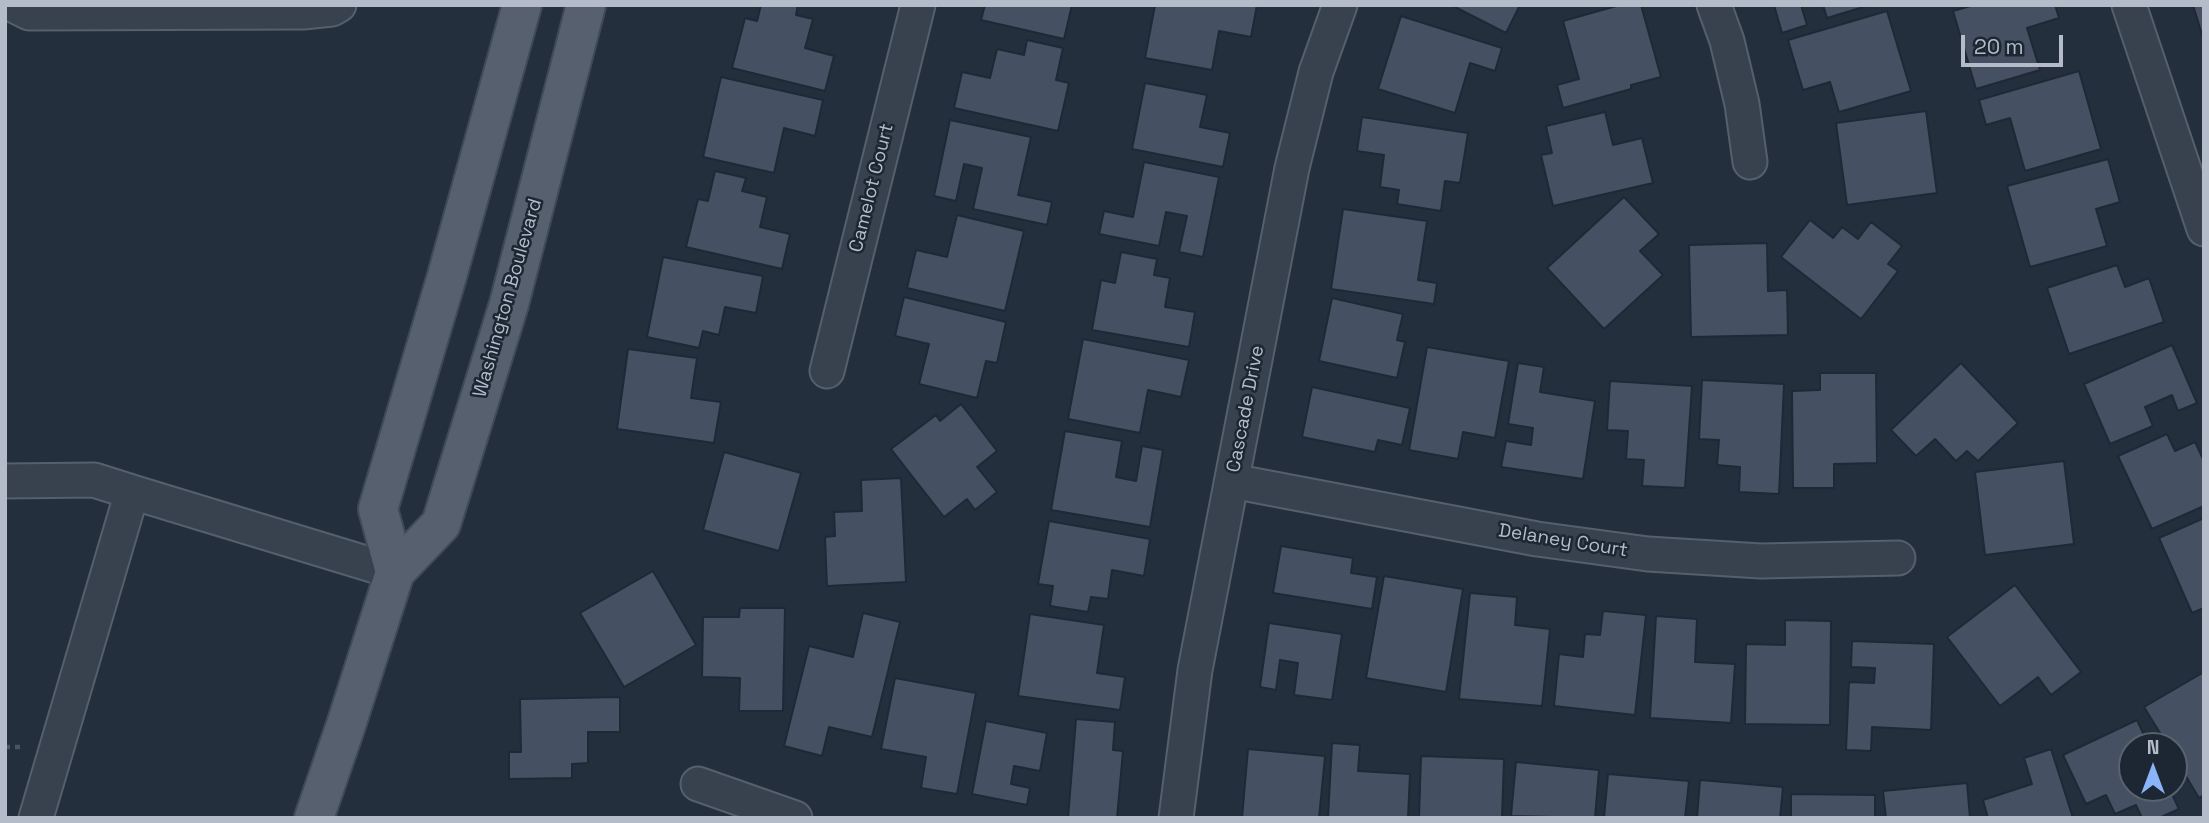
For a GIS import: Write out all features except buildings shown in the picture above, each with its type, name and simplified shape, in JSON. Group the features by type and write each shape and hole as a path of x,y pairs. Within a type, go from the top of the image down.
{"main road":[{"path":"394,572 378,509 457,241 522,5"},
{"name":"Washington Boulevard","path":"314,818 394,572 441,524 509,304 586,5"}],"street":[{"path":"13,5 29,13 68,9 303,12 332,9 339,5"},
{"name":"Camelot Court","path":"827,371 918,5"},
{"name":"Cascade Drive","path":"1176,818 1195,670 1292,168 1316,72 1340,5"},
{"path":"1714,5 1727,41 1742,104 1750,162"},
{"path":"2129,5 2204,229"},
{"path":"5,481 93,480 394,572"},
{"name":"Delaney Court","path":"1232,481 1537,539 1648,554 1761,561 1898,558"},
{"path":"36,818 132,492"},
{"path":"698,784 795,818"}]}
